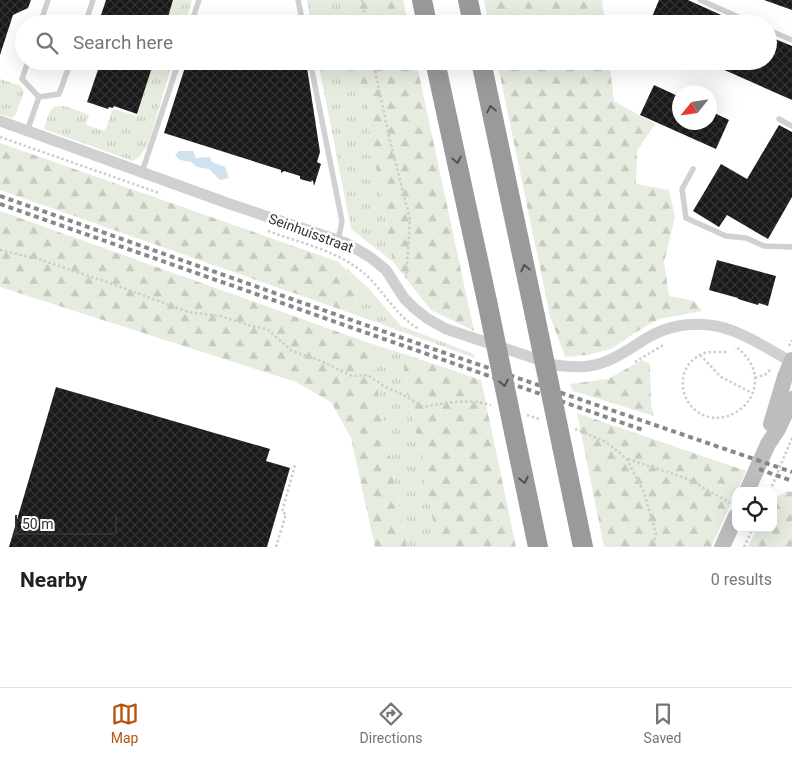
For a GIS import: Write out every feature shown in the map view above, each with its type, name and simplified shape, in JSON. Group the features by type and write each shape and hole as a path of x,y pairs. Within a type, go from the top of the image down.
{"highway":[{"path":"422,0 425,15"},
{"path":"468,0 471,15"},
{"path":"437,70 538,547"},
{"path":"483,70 583,547"}],"street":[{"name":"Seinhuisstraat","path":"0,121 346,243 370,257 386,270 404,298 414,308 446,330 555,365 590,366 610,360 648,337 666,329 685,325 710,325 736,332 792,361"},
{"path":"768,444 785,377 792,361"},
{"path":"749,487 768,444 778,429 792,399"},
{"path":"722,547 732,525"}],"lane":[{"path":"43,15 48,0"},
{"path":"88,15 93,0"},
{"path":"194,15 199,0"},
{"path":"298,0 301,15"},
{"path":"700,0 734,15"},
{"path":"777,34 792,40"},
{"path":"25,70 22,79 39,97"},
{"path":"39,97 59,94 68,70"},
{"path":"142,172 175,70"},
{"path":"312,70 342,221 338,240"},
{"path":"27,131 39,97"},
{"path":"779,119 792,126"},
{"path":"693,169 682,189 686,218 726,236 746,238 764,246 792,247"}],"path":[{"path":"362,0 364,15"},
{"path":"375,70 390,141 410,219 404,298"},
{"path":"0,250 56,265 188,312 220,316 267,329 292,351 319,360 352,376 368,375 385,387 402,394 424,407 451,402 480,402"},
{"path":"726,352 700,355 688,365 683,376 682,385 689,405 709,417 721,418 732,414 744,407 752,392 755,378"},
{"path":"700,355 721,377 752,392"},
{"path":"578,430 606,442 626,458 688,480 732,504"},
{"path":"772,487 792,438"},
{"path":"626,458 644,492 656,534 653,547"},
{"path":"276,547 286,514 282,512 295,465"},
{"path":"744,547 751,532"}],"green space":[{"path":"174,0 192,0 188,15 169,15"},
{"path":"307,0 345,0 348,15 310,15"},
{"path":"345,0 403,0 406,15 348,15"},
{"path":"484,0 602,0 604,15 487,15"},
{"path":"151,70 170,70 148,145 139,157 133,161 44,129 51,110 59,106 89,115 86,125 105,131 114,109 137,116"},
{"path":"320,70 359,70 393,262 351,229"},
{"path":"359,70 418,70 474,331 431,310 393,262"},
{"path":"499,70 610,70 614,101 655,124 637,151 636,184 669,190 675,217 664,262 669,296 694,301 702,311 659,319 611,349 587,355 565,357 550,316"},
{"path":"0,79 21,86 24,92 15,116 12,118 0,114"},
{"path":"0,143 339,262 357,284 356,315 0,190"},
{"path":"0,211 369,343 407,547 375,547 351,438 331,402 296,382 0,287"},
{"path":"344,267 369,289 401,326 474,354 475,358 356,315 357,284"},
{"path":"369,343 401,353 438,547 407,547"},
{"path":"401,353 481,380 516,547 438,547"},
{"path":"642,360 650,364 651,405 654,416 573,391 570,384 608,379"},
{"path":"577,413 746,471 739,487 732,487 732,502 711,547 604,547"},
{"path":"787,491 792,492 792,547 748,547 755,532 777,532 777,497"}],"water":[{"path":"179,151 193,151 196,158 210,157 212,162 225,167 229,178 220,180 209,169 197,167 191,162 180,160 175,155"}],"building":[{"path":"0,0 31,0 28,8 13,15 0,55"},
{"path":"106,0 173,0 169,15 101,15"},
{"path":"659,0 688,0 721,15 653,15"},
{"path":"764,0 792,0 792,10"},
{"path":"777,40 792,46 792,100 724,70 777,70"},
{"path":"98,70 151,70 137,114 114,106 108,109 87,102"},
{"path":"184,70 307,70 320,152 317,162 321,164 314,186 312,180 311,182 300,179 300,176 284,171 281,173 281,170 164,133"},
{"path":"654,85 672,93 672,129 640,115"},
{"path":"717,114 729,120 716,149 674,130 717,130"},
{"path":"779,125 792,132 792,197 768,239 727,215 719,227 693,211 721,164 747,179"},
{"path":"717,260 776,276 768,306 759,303 758,305 709,290"},
{"path":"56,387 270,449 266,461 290,468 267,547 9,547"}],"railway":[{"path":"0,196 442,352 792,472"},
{"path":"0,204 643,430"},
{"path":"759,469 792,481"}]}
